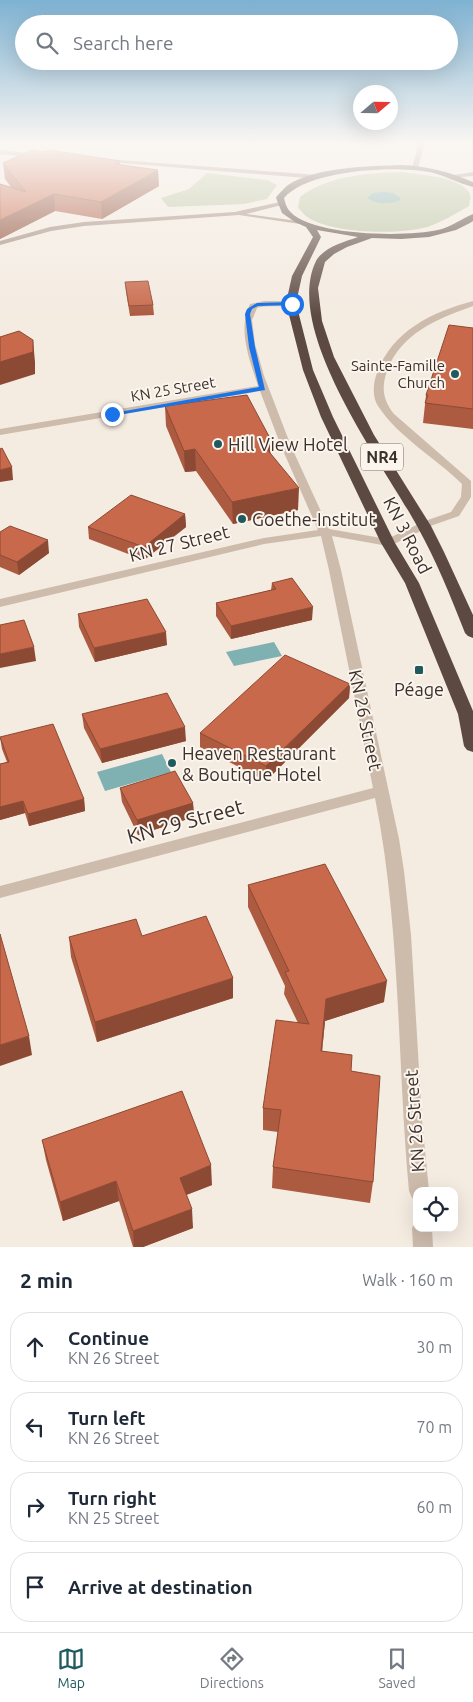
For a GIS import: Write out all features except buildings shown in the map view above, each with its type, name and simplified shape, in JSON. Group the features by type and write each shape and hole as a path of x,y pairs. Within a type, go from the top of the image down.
{"highway":[{"path":"280,200 284,211 307,225 334,232 372,236 390,237 425,234 454,226 473,217"},
{"name":"KN 3 Road","path":"307,225 317,237 297,276 292,304 308,370 327,417 388,544 412,583 466,714 473,746"},
{"name":"KN 3 Road","path":"372,236 332,251 321,261 316,274 314,289 315,309 326,352 352,407 424,525 456,591 473,633"}],"main road":[{"path":"0,243 50,229 84,224 234,214 280,204"},
{"path":"234,214 307,225"}],"street":[{"path":"388,544 424,525 455,514 466,497 466,483 453,468 424,447 381,404 378,384 382,369 400,339 413,328 430,319 473,303"},
{"name":"KN 26 Street","path":"292,304 257,304 249,309 252,347 262,388 300,480 326,532 381,791 397,879 408,1002 411,1098 419,1187"},
{"name":"KN 25 Street","path":"0,432 262,388"},
{"name":"KN 27 Street","path":"0,603 264,541 326,532 388,544"},
{"name":"KN 29 Street","path":"0,892 381,791"},
{"path":"422,1232 423,1247"}],"green space":[{"path":"163,200 262,200 244,204 168,207"},
{"path":"299,200 470,200 469,206 427,227 415,230 383,232 347,230 331,226 306,216 298,208"}],"water":[{"path":"371,200 400,200 391,203"},
{"path":"274,642 282,656 234,666 226,652"},
{"path":"162,754 171,772 105,791 97,772"}],"place":[{"name":"Sainte-Famille Church","path":"455,374"},
{"name":"Hill View Hotel","path":"218,444"},
{"name":"Goethe-Institut","path":"242,519"},
{"name":"Péage","path":"419,670"},
{"name":"Heaven Restaurant & Boutique Hotel","path":"172,763"}],"route":[{"path":"112,414 262,388 252,347 249,309 257,304 264,303 292,304"}]}
